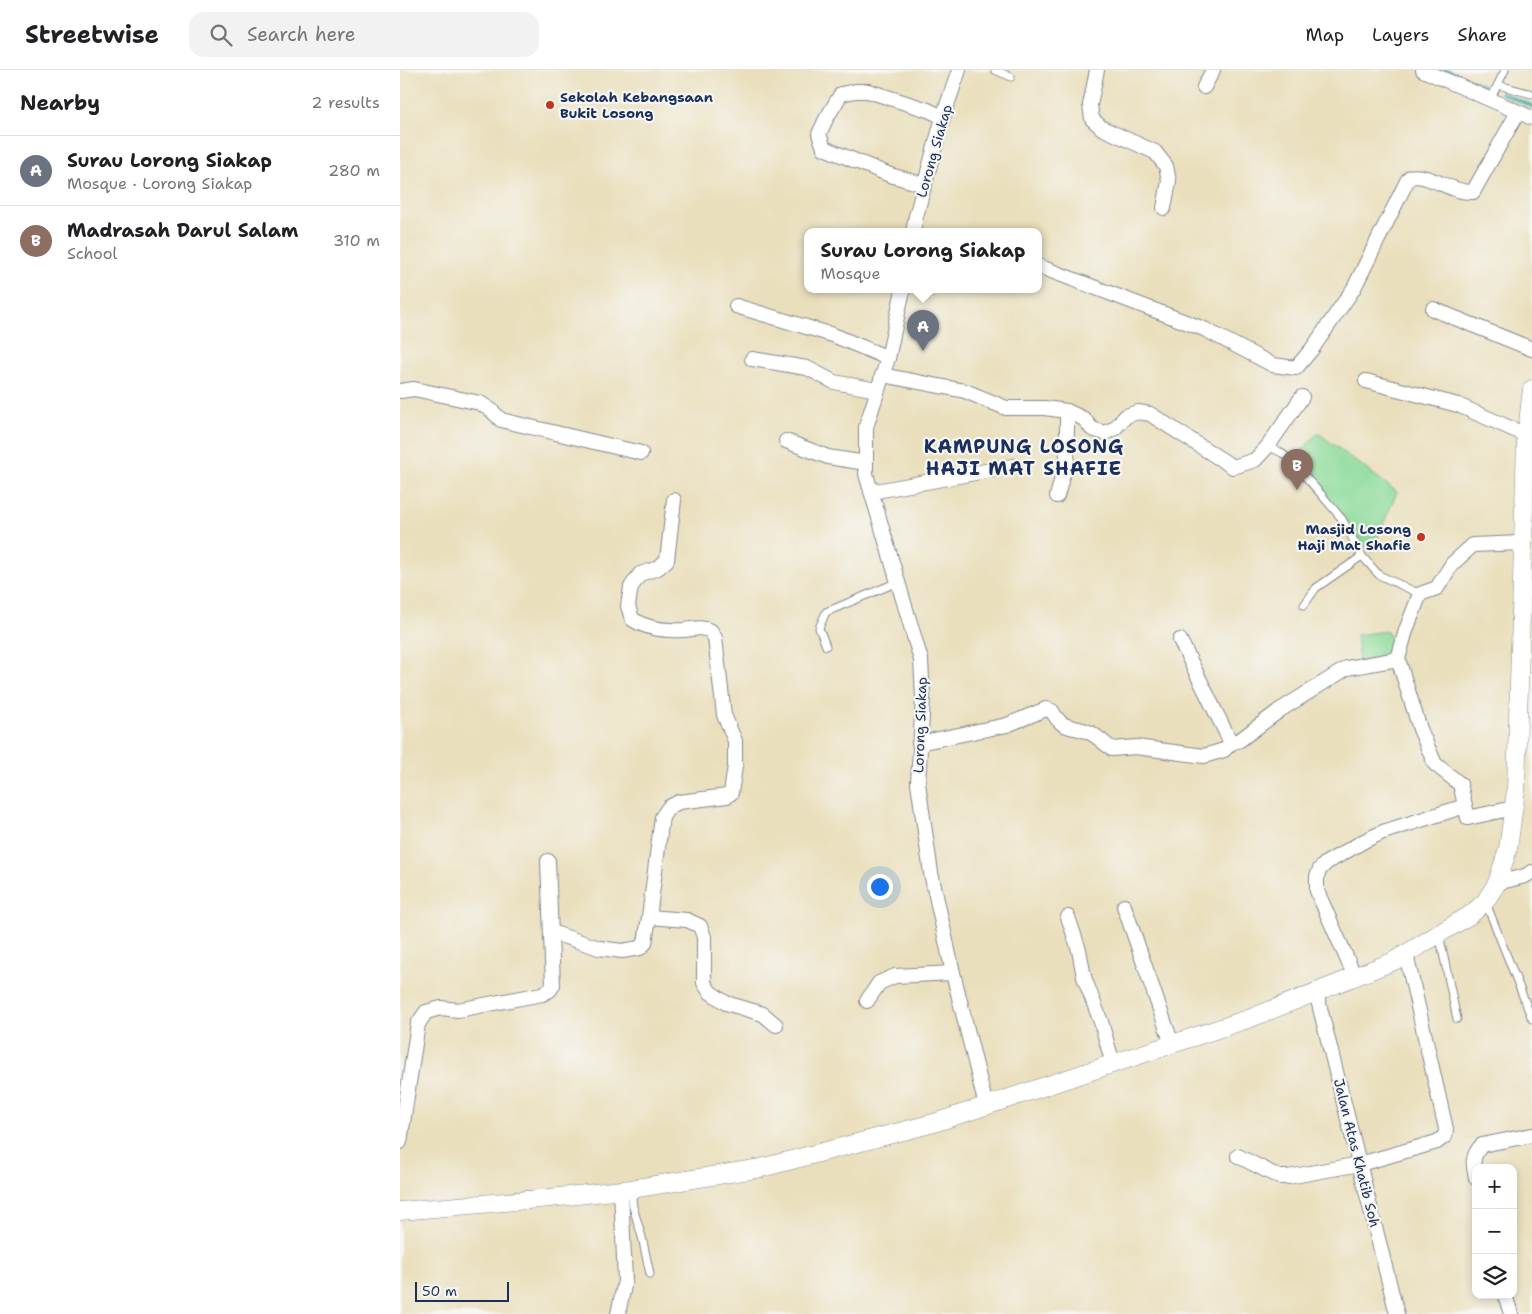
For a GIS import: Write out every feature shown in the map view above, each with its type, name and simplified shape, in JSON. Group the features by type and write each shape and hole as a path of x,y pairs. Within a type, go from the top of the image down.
{"street":[{"name":"Lorong Siakap","path":"914,228 916,216 943,117 959,70"},
{"path":"1097,70 1090,105 1092,119 1102,128 1155,152 1166,166 1169,181 1164,208"},
{"path":"1204,87 1213,70"},
{"path":"1423,70 1532,118"},
{"path":"924,185 890,175 824,148 819,134 826,118 841,94 856,91 868,91 928,110 943,117"},
{"path":"1042,268 1204,329 1273,365 1296,368 1312,349 1354,288 1410,176 1419,176 1467,193 1473,192 1518,112"},
{"name":"Lorong Siakap","path":"902,293 888,358 866,427 866,474 921,660 923,698 918,783 930,864 952,973 986,1106"},
{"path":"736,306 833,335 888,358"},
{"path":"1433,309 1532,349"},
{"path":"752,359 807,368 834,382 877,390"},
{"path":"882,376 965,391 1006,408 1044,408 1067,411 1084,419 1092,429 1105,433 1114,428 1126,416 1138,412 1150,414 1234,467 1255,460 1268,446 1302,397"},
{"path":"1366,381 1458,405 1529,435"},
{"path":"400,391 414,389 480,403 501,420 642,453"},
{"path":"400,1211 626,1190 761,1168 934,1123 1251,1018 1394,961 1470,915 1485,902 1497,884 1508,849 1513,808 1516,780 1522,543 1532,389"},
{"path":"1057,496 1067,459 1067,411"},
{"path":"786,440 828,457 866,463"},
{"path":"871,492 1012,466"},
{"path":"551,932 600,948 622,951 640,948 645,943 662,817 669,806 679,802 727,796 731,793 735,766 734,741 724,715 715,638 711,631 702,627 683,630 662,630 641,626 632,620 628,606 632,587 640,574 658,568 667,560 674,500"},
{"path":"1513,808 1468,818 1460,784 1435,764 1420,729 1398,659 1406,630 1420,594 1437,588 1452,564 1473,545 1522,543"},
{"path":"1180,640 1231,743"},
{"path":"919,743 1007,725 1046,709 1052,711 1058,721 1068,727 1090,733 1112,749 1136,747 1204,756 1224,750 1231,743 1240,740 1280,710 1347,668 1398,659"},
{"path":"1355,977 1317,891 1317,876 1320,869 1383,832 1465,806"},
{"path":"400,1142 418,1024 426,1012 441,1008 458,1010 542,994 553,986 548,861"},
{"path":"1497,884 1526,876 1532,872"},
{"path":"1124,906 1172,1044"},
{"path":"649,917 687,920 700,926 704,937 704,983 710,992 726,1003 763,1014 776,1025"},
{"path":"1068,917 1079,950 1084,977 1113,1064"},
{"path":"1238,1156 1279,1177 1288,1177 1360,1164 1437,1142 1445,1136 1446,1129 1436,1078 1406,954"},
{"path":"867,1001 878,982 895,976 952,973"},
{"name":"Jalan Atas Khatib Soh","path":"1316,992 1398,1314"},
{"path":"1472,1164 1482,1145 1532,1135"},
{"path":"618,1314 624,1280 626,1190"},
{"path":"1506,1299 1511,1314"}],"lane":[{"path":"995,70 1011,77"},
{"path":"1490,100 1505,70"},
{"path":"1498,85 1532,94"},
{"path":"1268,446 1282,454 1295,465 1320,493 1342,519 1362,556 1379,575 1420,594"},
{"path":"1304,605 1316,588 1362,556"},
{"path":"826,646 819,628 826,612 898,582"},
{"path":"1485,902 1532,1019"},
{"path":"1439,934 1457,1019"},
{"path":"626,1190 642,1237 650,1274"}],"green space":[{"path":"1318,433 1397,492 1371,552 1294,459"},
{"path":"1387,631 1397,651 1387,657 1359,662 1356,635"}],"waterway":[{"path":"1446,70 1484,86"},
{"path":"1501,93 1532,106"}],"place":[{"name":"Sekolah Kebangsaan Bukit Losong","path":"550,105"},
{"name":"Surau Lorong Siakap","path":"923,351"},
{"name":"Madrasah Darul Salam","path":"1297,490"},
{"name":"Masjid Losong Haji Mat Shafie","path":"1421,537"}],"district":[{"name":"KAMPUNG LOSONG HAJI MAT SHAFIE","path":"1024,457"}]}
